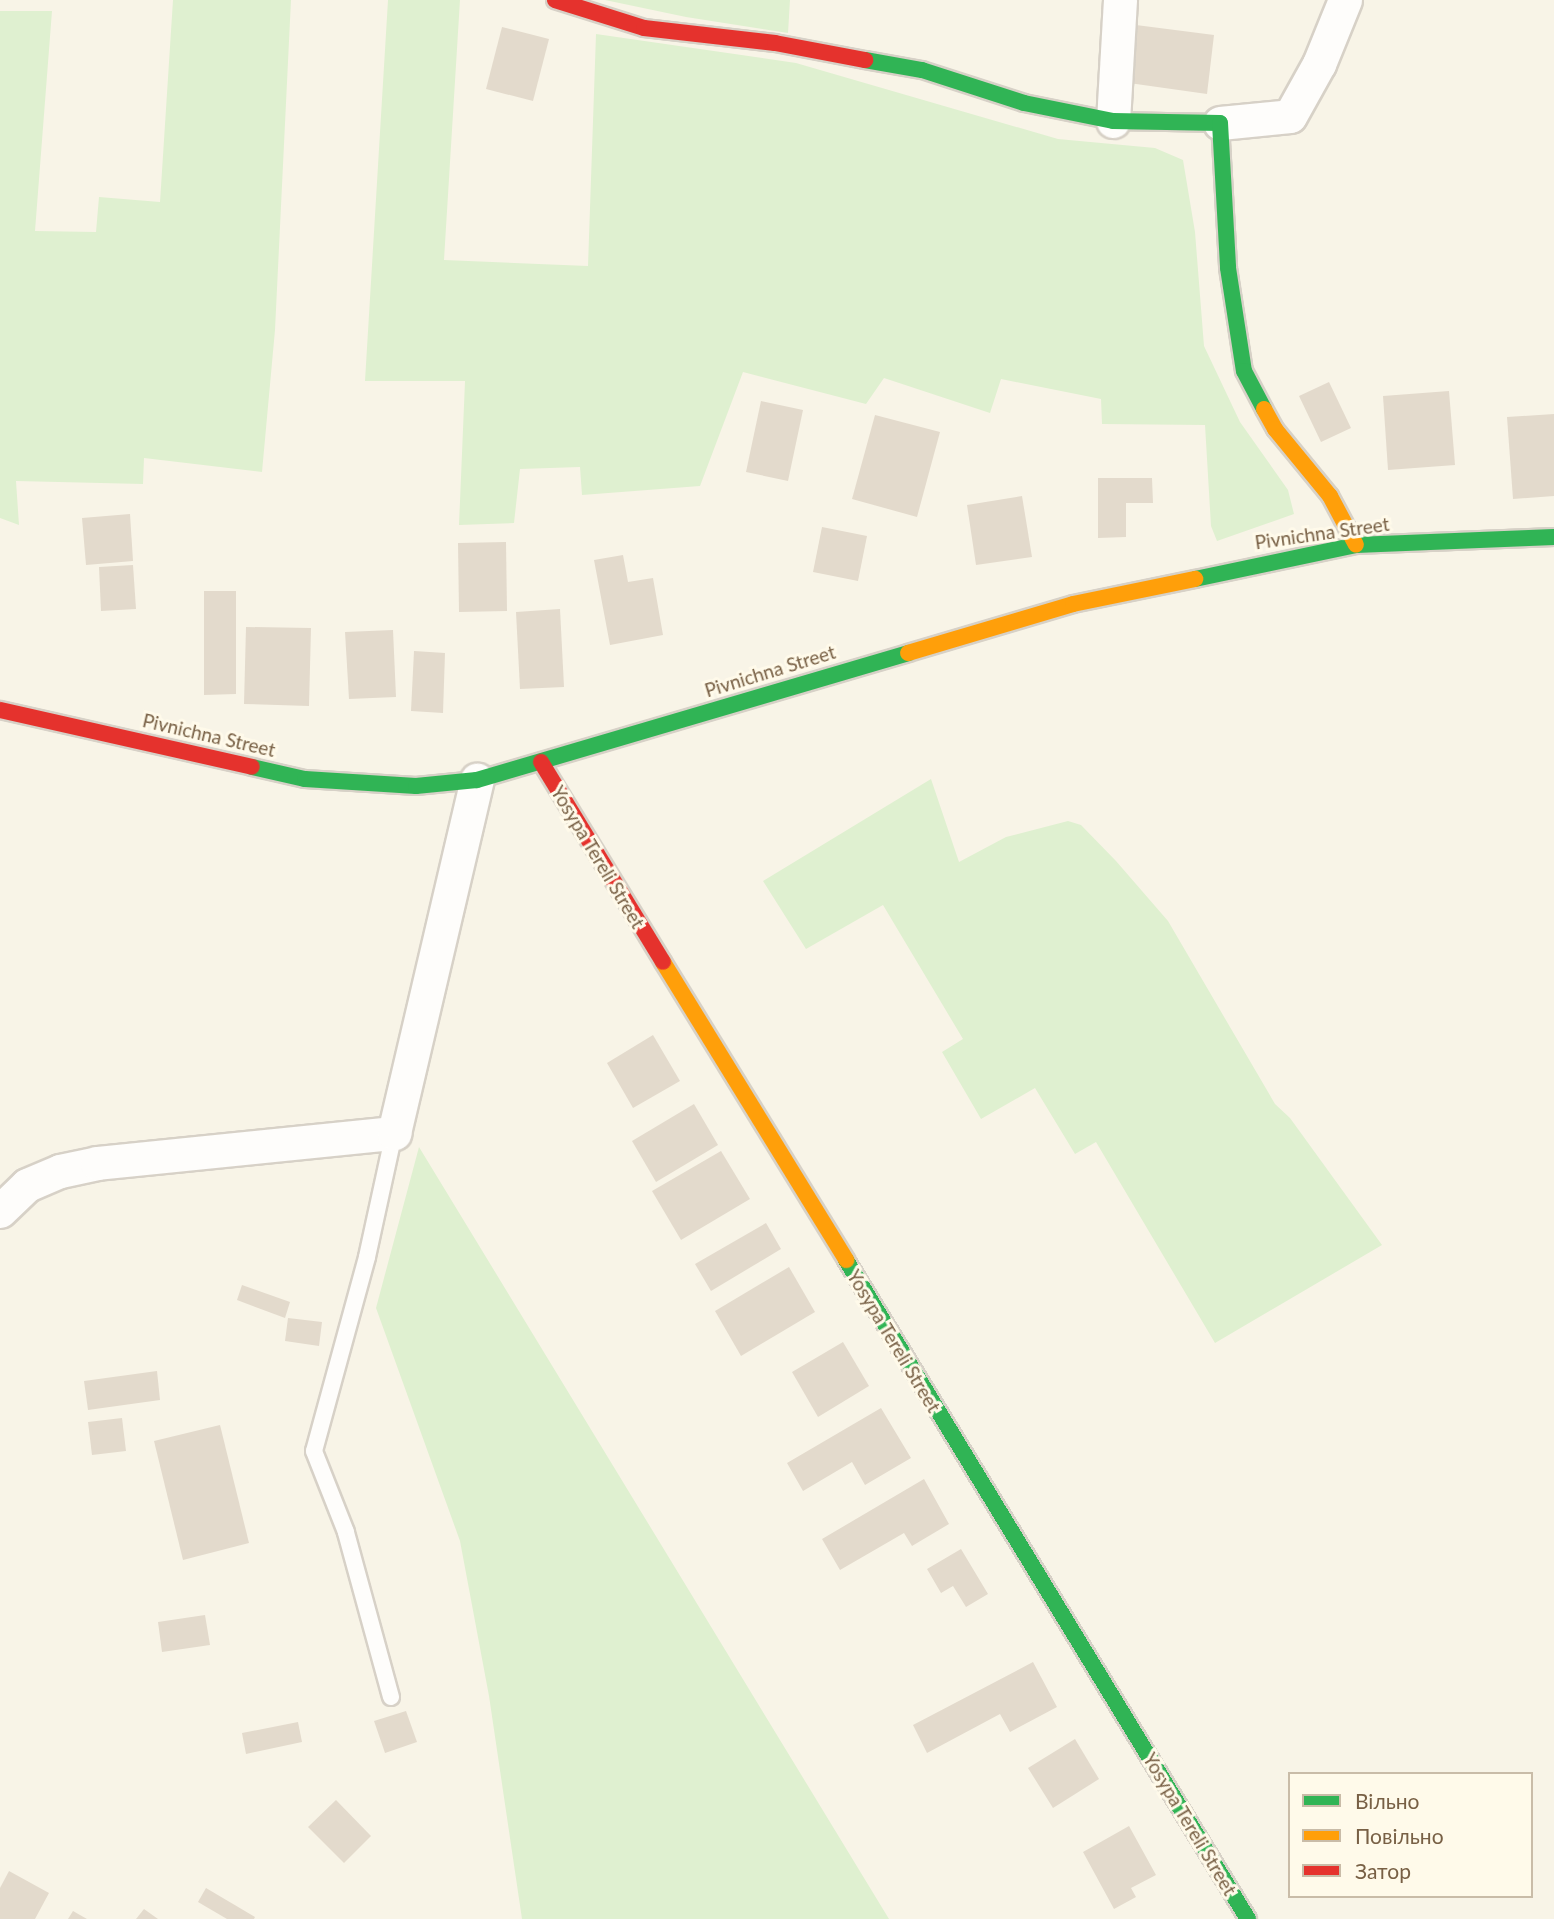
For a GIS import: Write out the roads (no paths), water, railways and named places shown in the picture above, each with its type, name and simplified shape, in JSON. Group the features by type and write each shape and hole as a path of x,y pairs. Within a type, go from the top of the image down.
{"street":[{"path":"555,0 644,28 775,43 922,70 1024,103 1113,121 1220,123 1290,116 1320,64 1345,0"},
{"path":"1113,121 1120,0"},
{"path":"1220,123 1228,268 1244,371 1275,429 1330,496 1356,545"},
{"name":"Pivnichna Street","path":"0,710 305,779 416,786 477,780 1073,604 1356,545 1554,537"},
{"name":"Yosypa Tereli Street","path":"541,762 1248,1919"},
{"path":"0,1210 27,1185 60,1171 97,1163 394,1133 477,780"}],"lane":[{"path":"391,1697 346,1532 314,1451 367,1257 394,1133"}]}
